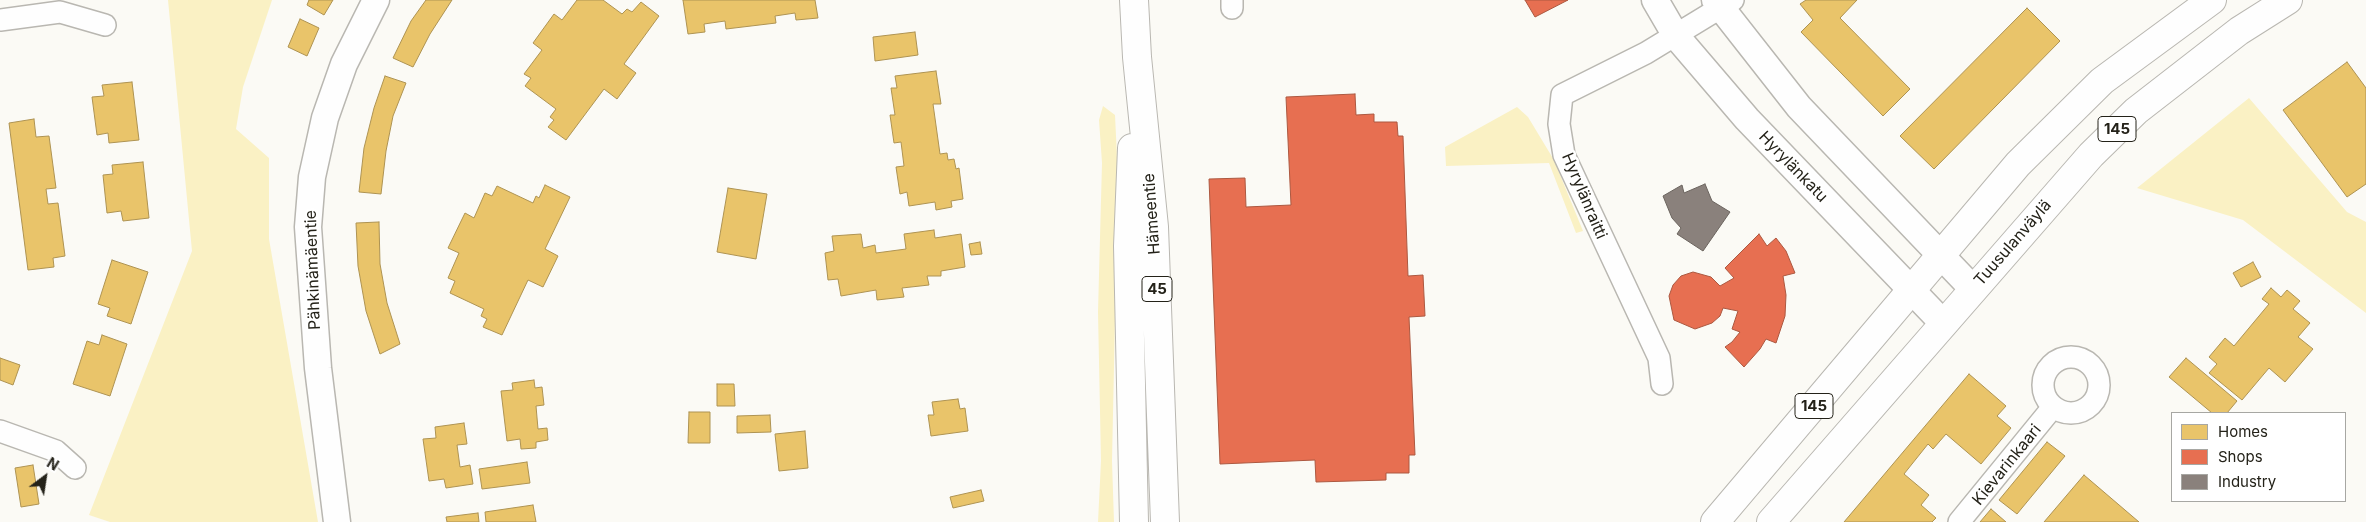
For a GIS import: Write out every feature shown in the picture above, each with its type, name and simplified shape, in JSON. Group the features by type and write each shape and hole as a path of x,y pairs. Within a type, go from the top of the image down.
{"main road":[{"name":"Hämeentie","path":"1134,0 1137,57 1154,227 1165,522"},
{"name":"145","path":"1715,522 2018,164 2102,80 2212,0"},
{"name":"Tuusulanväylä","path":"1771,522 2079,168 2136,111 2239,31 2288,0"},
{"name":"Hämeentie","path":"1134,522 1128,246 1137,57"}],"street":[{"name":"Pähkinämäentie","path":"337,522 318,368 308,227 312,177 324,118 344,64 376,0"},
{"name":"Hyrylänkatu","path":"1655,0 1676,36 1747,119 1944,324"},
{"path":"1676,36 1722,2 1799,107 1940,256 1974,288"},
{"path":"0,20 60,12 105,25"},
{"name":"Hyrylänraitti","path":"1662,384 1659,358 1564,154 1559,124 1562,95 1676,36"},
{"name":"Kievarinkaari","path":"1960,522 2054,407"},
{"path":"0,431 56,451 75,468"}],"shaded area":[{"path":"168,0 272,0 243,87 236,129 269,158 269,239 318,522 110,522 89,515 192,251"},
{"path":"2249,98 2347,212 2366,222 2366,313 2243,220 2137,188"},
{"path":"1103,106 1115,115 1118,178 1112,461 1114,522 1098,522 1101,461 1098,312 1102,163 1099,120"},
{"path":"1517,107 1528,117 1554,160 1583,231 1576,233 1549,163 1446,166 1445,147"}],"building: Homes":[{"path":"309,0 333,0 324,15 307,5"},
{"path":"426,0 452,0 430,34 413,67 393,58 411,21"},
{"path":"577,0 603,0 622,14 627,9 632,12 641,2 659,16 624,64 636,73 617,99 604,89 566,140 548,127 554,120 550,117 556,109 525,86 531,78 524,74 542,50 533,43 554,14 562,20"},
{"path":"683,0 815,0 818,18 796,20 795,13 775,16 776,23 726,29 725,21 704,24 705,32 688,34"},
{"path":"1806,0 1857,0 1840,18 1910,89 1883,116 1801,32 1813,20 1800,4"},
{"path":"2027,8 2060,41 1934,169 1900,136"},
{"path":"300,19 319,28 307,56 288,47"},
{"path":"915,32 918,55 875,61 873,37"},
{"path":"2347,62 2366,88 2366,184 2347,197 2283,110"},
{"path":"936,71 941,104 933,104 940,154 947,153 948,160 954,159 956,169 959,168 963,199 951,201 952,207 936,210 935,202 909,206 907,192 900,194 896,167 904,166 901,142 894,143 890,115 895,115 891,88 897,88 895,76"},
{"path":"385,76 406,83 393,116 386,151 381,194 359,192 364,148 374,108"},
{"path":"132,82 139,140 109,143 108,133 97,135 92,97 104,96 102,85"},
{"path":"34,119 36,137 49,136 56,188 46,189 48,204 58,203 65,256 53,258 54,267 28,270 9,123"},
{"path":"143,162 149,218 123,221 121,211 107,213 103,175 113,174 112,165"},
{"path":"545,185 570,197 545,249 558,256 543,287 528,280 502,335 483,327 487,319 481,316 484,309 450,293 455,281 448,278 459,253 448,248 465,213 474,218 485,193 492,196 497,186 533,203 536,196 539,198"},
{"path":"728,188 767,194 756,259 717,252"},
{"path":"379,222 380,264 387,303 400,344 380,354 366,311 358,266 356,223"},
{"path":"934,230 935,238 961,234 965,267 941,271 941,276 927,276 929,285 902,288 904,297 877,300 876,290 841,296 838,279 828,280 825,253 834,251 832,236 861,234 863,248 875,245 876,253 906,249 904,234"},
{"path":"980,242 982,254 971,255 969,244"},
{"path":"112,260 148,272 131,324 107,316 110,308 98,304"},
{"path":"2253,262 2261,277 2241,287 2233,273"},
{"path":"2271,288 2281,297 2287,290 2300,301 2293,309 2310,323 2298,337 2313,349 2285,382 2269,368 2242,400 2209,373 2217,364 2209,357 2225,338 2234,346 2269,304 2262,299"},
{"path":"102,335 127,344 110,396 73,384 87,341 99,345"},
{"path":"0,358 20,365 13,385 0,380"},
{"path":"2186,358 2237,401 2228,412 2211,412 2169,377"},
{"path":"1969,374 2006,406 1997,416 2011,428 1981,464 1946,434 1933,449 1928,444 1904,474 1929,495 1921,505 1936,518 1932,522 1844,522"},
{"path":"534,380 535,388 542,387 544,405 536,406 538,429 547,428 548,440 536,442 536,448 521,449 520,439 507,441 501,391 513,390 512,383"},
{"path":"717,384 734,384 735,406 717,406"},
{"path":"958,399 960,409 965,408 968,431 931,436 928,415 934,415 932,402"},
{"path":"689,412 710,412 710,443 688,443"},
{"path":"770,415 771,432 737,433 737,416"},
{"path":"464,423 467,444 457,445 460,467 470,465 473,484 446,488 444,479 429,481 423,439 436,438 435,427"},
{"path":"805,431 808,468 779,471 775,434"},
{"path":"2047,442 2065,456 2017,514 1999,500"},
{"path":"527,462 530,483 482,489 479,469"},
{"path":"33,465 39,504 21,507 15,468"},
{"path":"2084,475 2139,522 2044,522"},
{"path":"981,490 984,501 953,508 950,497"},
{"path":"533,505 536,522 486,522 485,512"},
{"path":"1991,509 2006,522 1980,522"},
{"path":"478,513 479,522 447,522 446,517"}],"building: Shops":[{"path":"1525,0 1568,0 1535,17"},
{"path":"1355,94 1356,115 1374,114 1374,122 1397,122 1398,136 1403,136 1408,276 1423,275 1425,316 1409,317 1415,455 1409,455 1409,473 1386,473 1386,480 1316,482 1315,460 1220,464 1209,179 1245,178 1246,207 1291,205 1286,97"},
{"path":"1759,234 1767,246 1776,238 1786,251 1795,273 1783,276 1786,295 1785,316 1776,343 1766,339 1744,367 1725,347 1740,332 1732,329 1738,311 1723,308 1720,316 1712,323 1695,329 1674,320 1669,296 1673,285 1681,276 1693,272 1711,277 1720,286 1734,278 1725,268"}],"building: Industry":[{"path":"1705,184 1712,201 1730,212 1703,251 1677,234 1681,228 1672,218 1663,196 1682,185 1684,193"}]}
